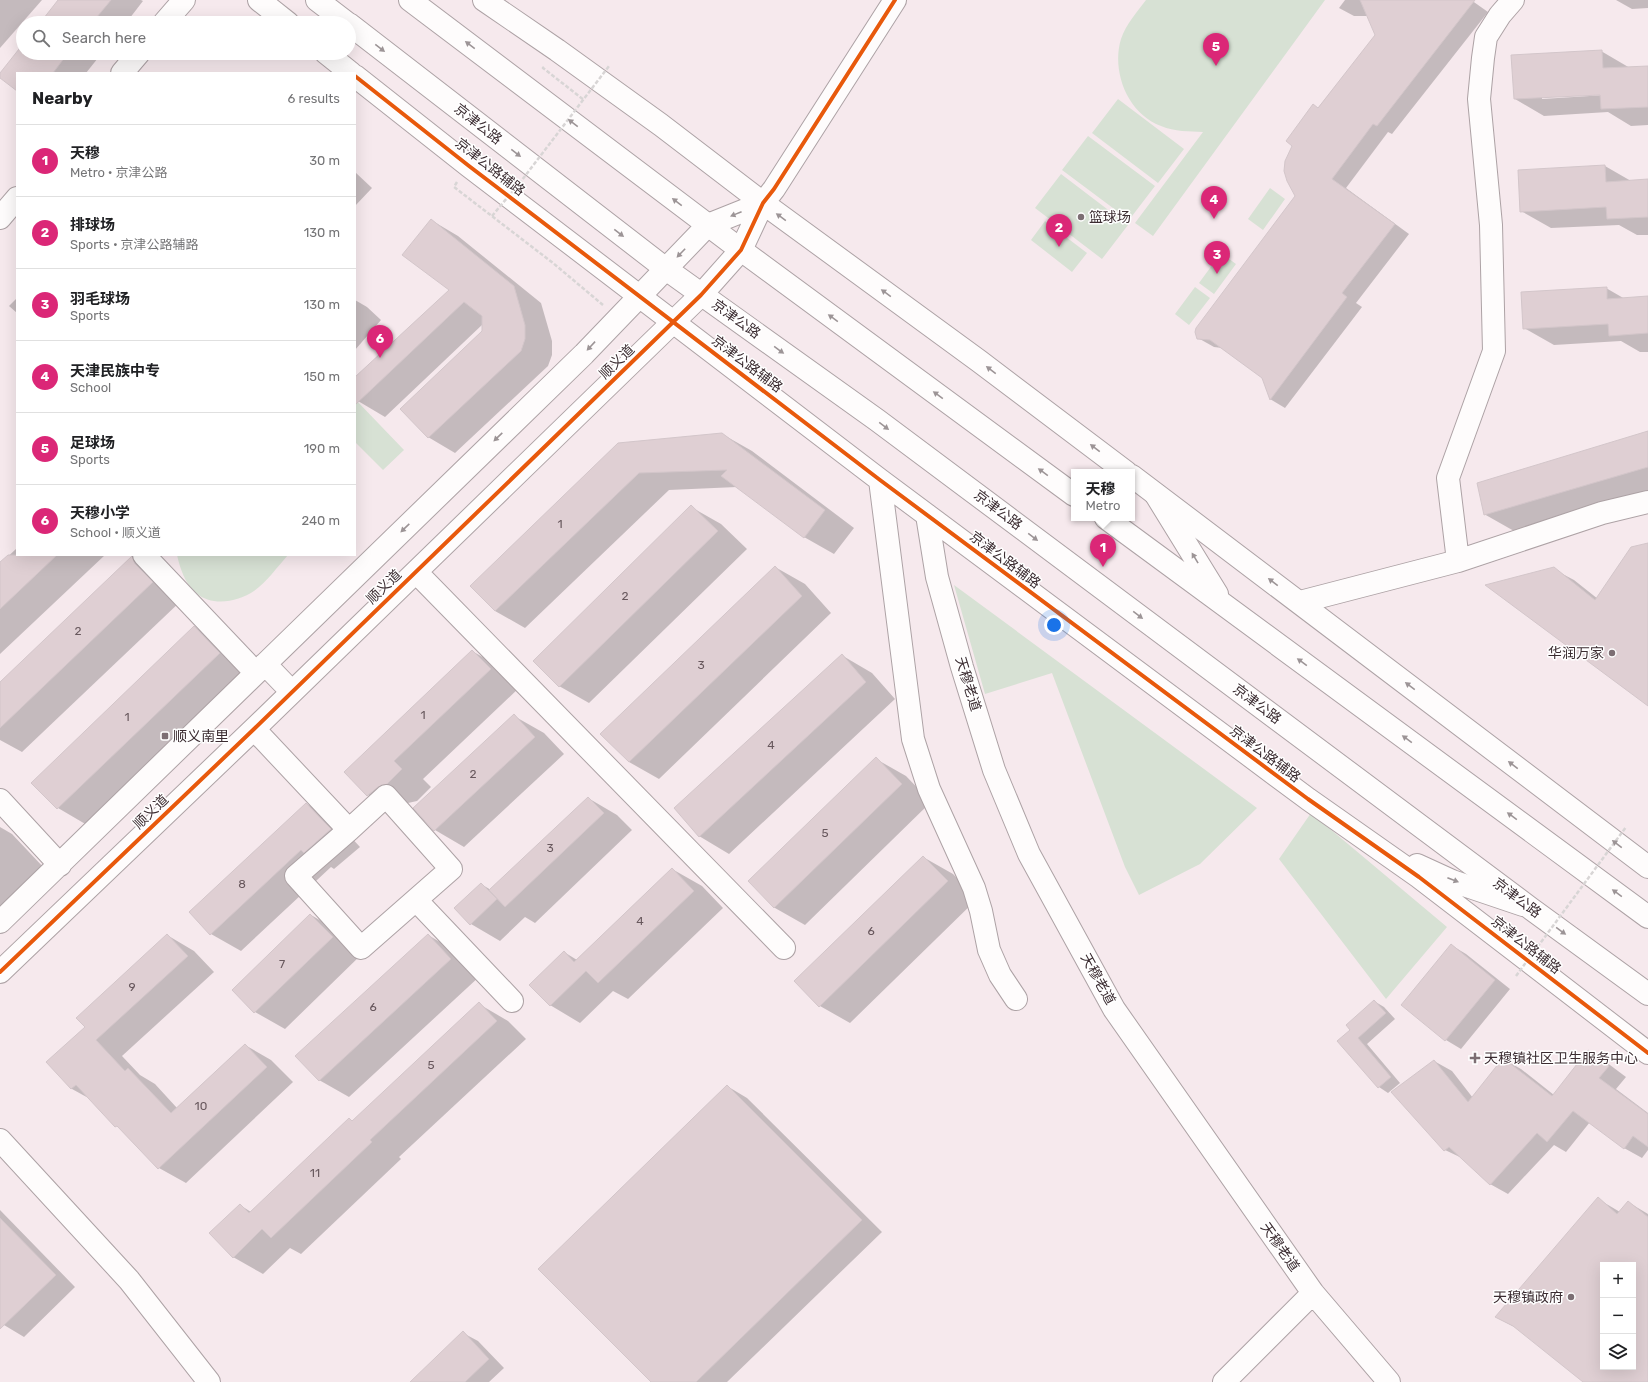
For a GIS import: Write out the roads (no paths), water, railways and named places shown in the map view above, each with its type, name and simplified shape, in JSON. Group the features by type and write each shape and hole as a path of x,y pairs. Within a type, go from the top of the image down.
{"main road":[{"path":"170,16 184,0"},
{"path":"259,0 279,16"},
{"name":"京津公路","path":"317,0 338,16"},
{"path":"410,0 741,250 1071,493"},
{"path":"484,0 557,50 642,112 763,203 979,361 1122,469"},
{"path":"763,203 774,189 895,0"},
{"path":"1458,561 1448,478 1494,351 1491,225 1479,98 1486,37 1500,15 1513,0"},
{"name":"京津公路","path":"356,30 666,269 877,420 1530,908 1648,994"},
{"path":"123,72 133,60"},
{"path":"335,60 350,72"},
{"name":"京津公路辅路","path":"356,77 469,166 640,295 880,480 1155,686 1355,833 1419,877 1648,1053"},
{"path":"0,218 16,199"},
{"name":"顺义道","path":"0,922 584,354 708,225 763,203"},
{"name":"顺义道","path":"0,972 254,729 701,295 741,250 763,203"},
{"path":"1135,478 1648,867"},
{"path":"880,480 913,739 929,789 974,888 981,911 989,950 1000,975 1016,999"},
{"path":"1156,495 1223,604"},
{"path":"1300,602 1458,561 1602,512 1648,502"},
{"name":"天穆老道","path":"927,515 937,577 962,667 994,770 1029,854 1114,1009 1313,1293 1389,1382"},
{"path":"1110,521 1648,917"},
{"path":"145,556 261,669 292,692"},
{"path":"416,572 784,948"},
{"path":"254,729 349,830"},
{"path":"386,796 451,869 361,948 296,876 349,830 386,796"},
{"path":"0,800 60,865"},
{"path":"1355,833 1406,860 1452,881 1530,908"},
{"path":"416,900 512,1001"},
{"path":"0,1140 129,1280 209,1382"},
{"path":"1224,1382 1313,1293"}],"place":[{"name":"足球场","path":"1216,66"},
{"name":"篮球场","path":"1081,217"},
{"name":"天津民族中专","path":"1214,219"},
{"name":"排球场","path":"1059,247"},
{"name":"羽毛球场","path":"1217,274"},
{"name":"天穆小学","path":"380,358"},
{"name":"天穆","path":"1103,567"},
{"name":"华润万家","path":"1612,653"},
{"name":"顺义南里","path":"165,736"},
{"name":"天穆镇社区卫生服务中心","path":"1475,1058"},
{"name":"天穆镇政府","path":"1571,1297"}]}
